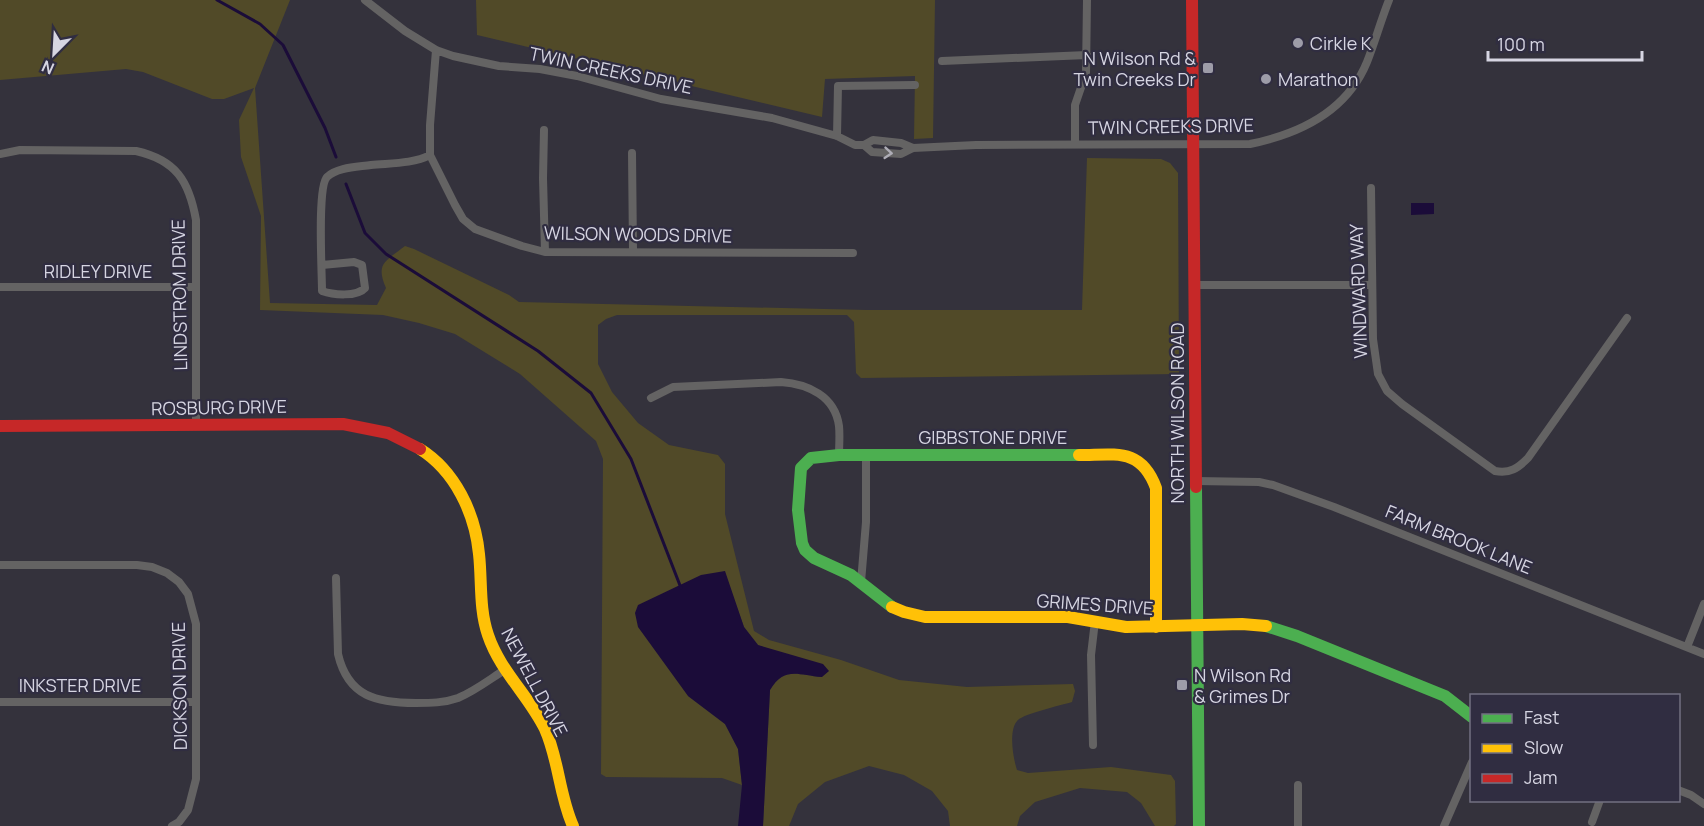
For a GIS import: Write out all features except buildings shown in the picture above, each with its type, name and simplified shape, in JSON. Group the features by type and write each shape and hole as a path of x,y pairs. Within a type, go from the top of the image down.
{"street":[{"name":"TWIN CREEKS DRIVE","path":"365,0 405,31 436,50 453,56 499,66 531,67 577,76 661,99 772,118 837,136 855,145 864,145 873,140 901,142 913,148 1075,144 1250,144 1273,139 1311,124 1330,112 1359,78 1389,0"},
{"path":"1075,144 1075,105 1086,73 1087,0"},
{"name":"NORTH WILSON ROAD","path":"1192,0 1199,826"},
{"name":"WILSON WOODS DRIVE","path":"436,50 430,155 463,219 475,229 545,252 852,253"},
{"path":"942,61 1087,55"},
{"path":"837,136 838,86 915,85"},
{"path":"544,130 545,252"},
{"name":"LINDSTROM DRIVE","path":"0,154 20,150 118,149 153,155 169,164 181,177 192,197 196,220 196,426"},
{"path":"632,153 633,252"},
{"path":"322,265 354,262 362,265 365,288 359,292 330,294 322,291 322,265 322,190 323,182 329,175 358,166 416,160 430,155"},
{"name":"WINDWARD WAY","path":"1371,188 1373,339 1378,374 1387,392 1495,471 1504,472 1518,468 1528,458 1627,318"},
{"path":"1194,285 1372,285"},
{"name":"RIDLEY DRIVE","path":"0,287 196,287"},
{"path":"651,398 673,387 781,382 798,384 822,395 835,412 839,426 838,455"},
{"name":"ROSBURG DRIVE","path":"0,426 343,424 390,434 431,458"},
{"name":"GIBBSTONE DRIVE","path":"838,455 1123,455 1136,458 1146,465 1156,488 1155,627"},
{"name":"GRIMES DRIVE","path":"838,455 810,458 801,468 800,539 805,550 812,557 843,570 886,603 903,612 925,618 1068,617 1126,627 1259,625 1287,632 1445,696 1470,715"},
{"path":"861,582 866,522 866,456"},
{"name":"NEWELL DRIVE","path":"431,458 462,493 469,510 476,533 481,604 488,635 506,669 545,730 569,825"},
{"name":"FARM BROOK LANE","path":"1196,481 1243,481 1273,485 1704,654"},
{"name":"DICKSON DRIVE","path":"0,565 137,565 152,567 167,573 179,582 188,594 196,624 196,779 194,794 188,810 179,822 172,826"},
{"path":"336,578 340,664 350,682 366,695 383,702 442,702 469,693 506,669"},
{"path":"1687,647 1704,604"},
{"path":"1093,745 1091,655 1095,621"},
{"name":"INKSTER DRIVE","path":"0,702 196,702"},
{"path":"1444,826 1470,767"},
{"path":"1298,785 1298,826"},
{"path":"1680,791 1704,804"},
{"path":"1592,822 1600,802"}],"shaded area":[{"path":"0,0 290,0 255,88 270,303 377,305 386,288 382,273 384,263 405,246 509,295 519,302 867,310 1082,310 1087,158 1161,159 1170,163 1178,173 1179,374 861,378 856,373 854,322 847,315 617,315 598,325 598,364 612,392 638,423 669,445 718,455 725,464 725,514 754,631 769,640 841,660 899,680 967,687 1073,684 1075,691 1072,702 1027,715 1015,724 1012,744 1017,770 1028,773 1111,767 1171,775 1175,781 1176,824 1174,826 1155,826 1141,803 1127,792 1080,788 1035,802 1020,816 1017,826 950,826 948,811 932,791 904,775 869,766 825,782 798,804 789,826 763,826 770,690 775,682 786,675 822,677 758,645 744,627 724,571 688,696 725,724 738,749 742,785 722,778 606,777 601,774 603,459 596,441 520,374 455,334 383,315 260,310 261,216 241,157 239,120 254,88 224,99 212,99 143,72 126,69 0,80"},
{"path":"476,0 935,0 933,138 914,139 915,76 825,79 822,117 477,35"},
{"path":"1411,203 1434,203 1434,214 1411,215"},
{"path":"725,571 744,627 758,645 823,664 829,671 822,677 786,675 775,682 770,690 763,826 738,826 742,785 738,749 725,724 688,696 638,627 635,613 638,605 701,575"}],"waterway":[{"path":"217,0 260,24 283,45 325,128 336,157"},
{"path":"346,184 365,233 386,254 538,351 591,393 631,459 681,588"}],"traffic: fast":[{"path":"892,607 851,575 814,558 805,550 798,510 801,468 811,458 839,455 1079,455"},
{"path":"1196,487 1199,826"},
{"path":"1266,626 1297,636 1445,696 1470,715"}],"traffic: slow":[{"path":"420,449 432,458 453,481 468,509 477,539 482,605 488,635 507,672 545,729 573,826"},
{"path":"1079,455 1115,455 1135,460 1150,475 1156,488 1156,627"},
{"path":"892,607 925,617 1068,617 1126,627 1242,624 1266,626"}],"traffic: jam":[{"path":"1192,0 1196,487"},
{"path":"0,426 343,424 388,433 420,449"}],"place":[{"name":"Cirkle K","path":"1298,43"},
{"name":"N Wilson Rd & Twin Creeks Dr","path":"1208,68"},
{"name":"Marathon","path":"1266,79"},
{"name":"N Wilson Rd & Grimes Dr","path":"1182,685"}]}
